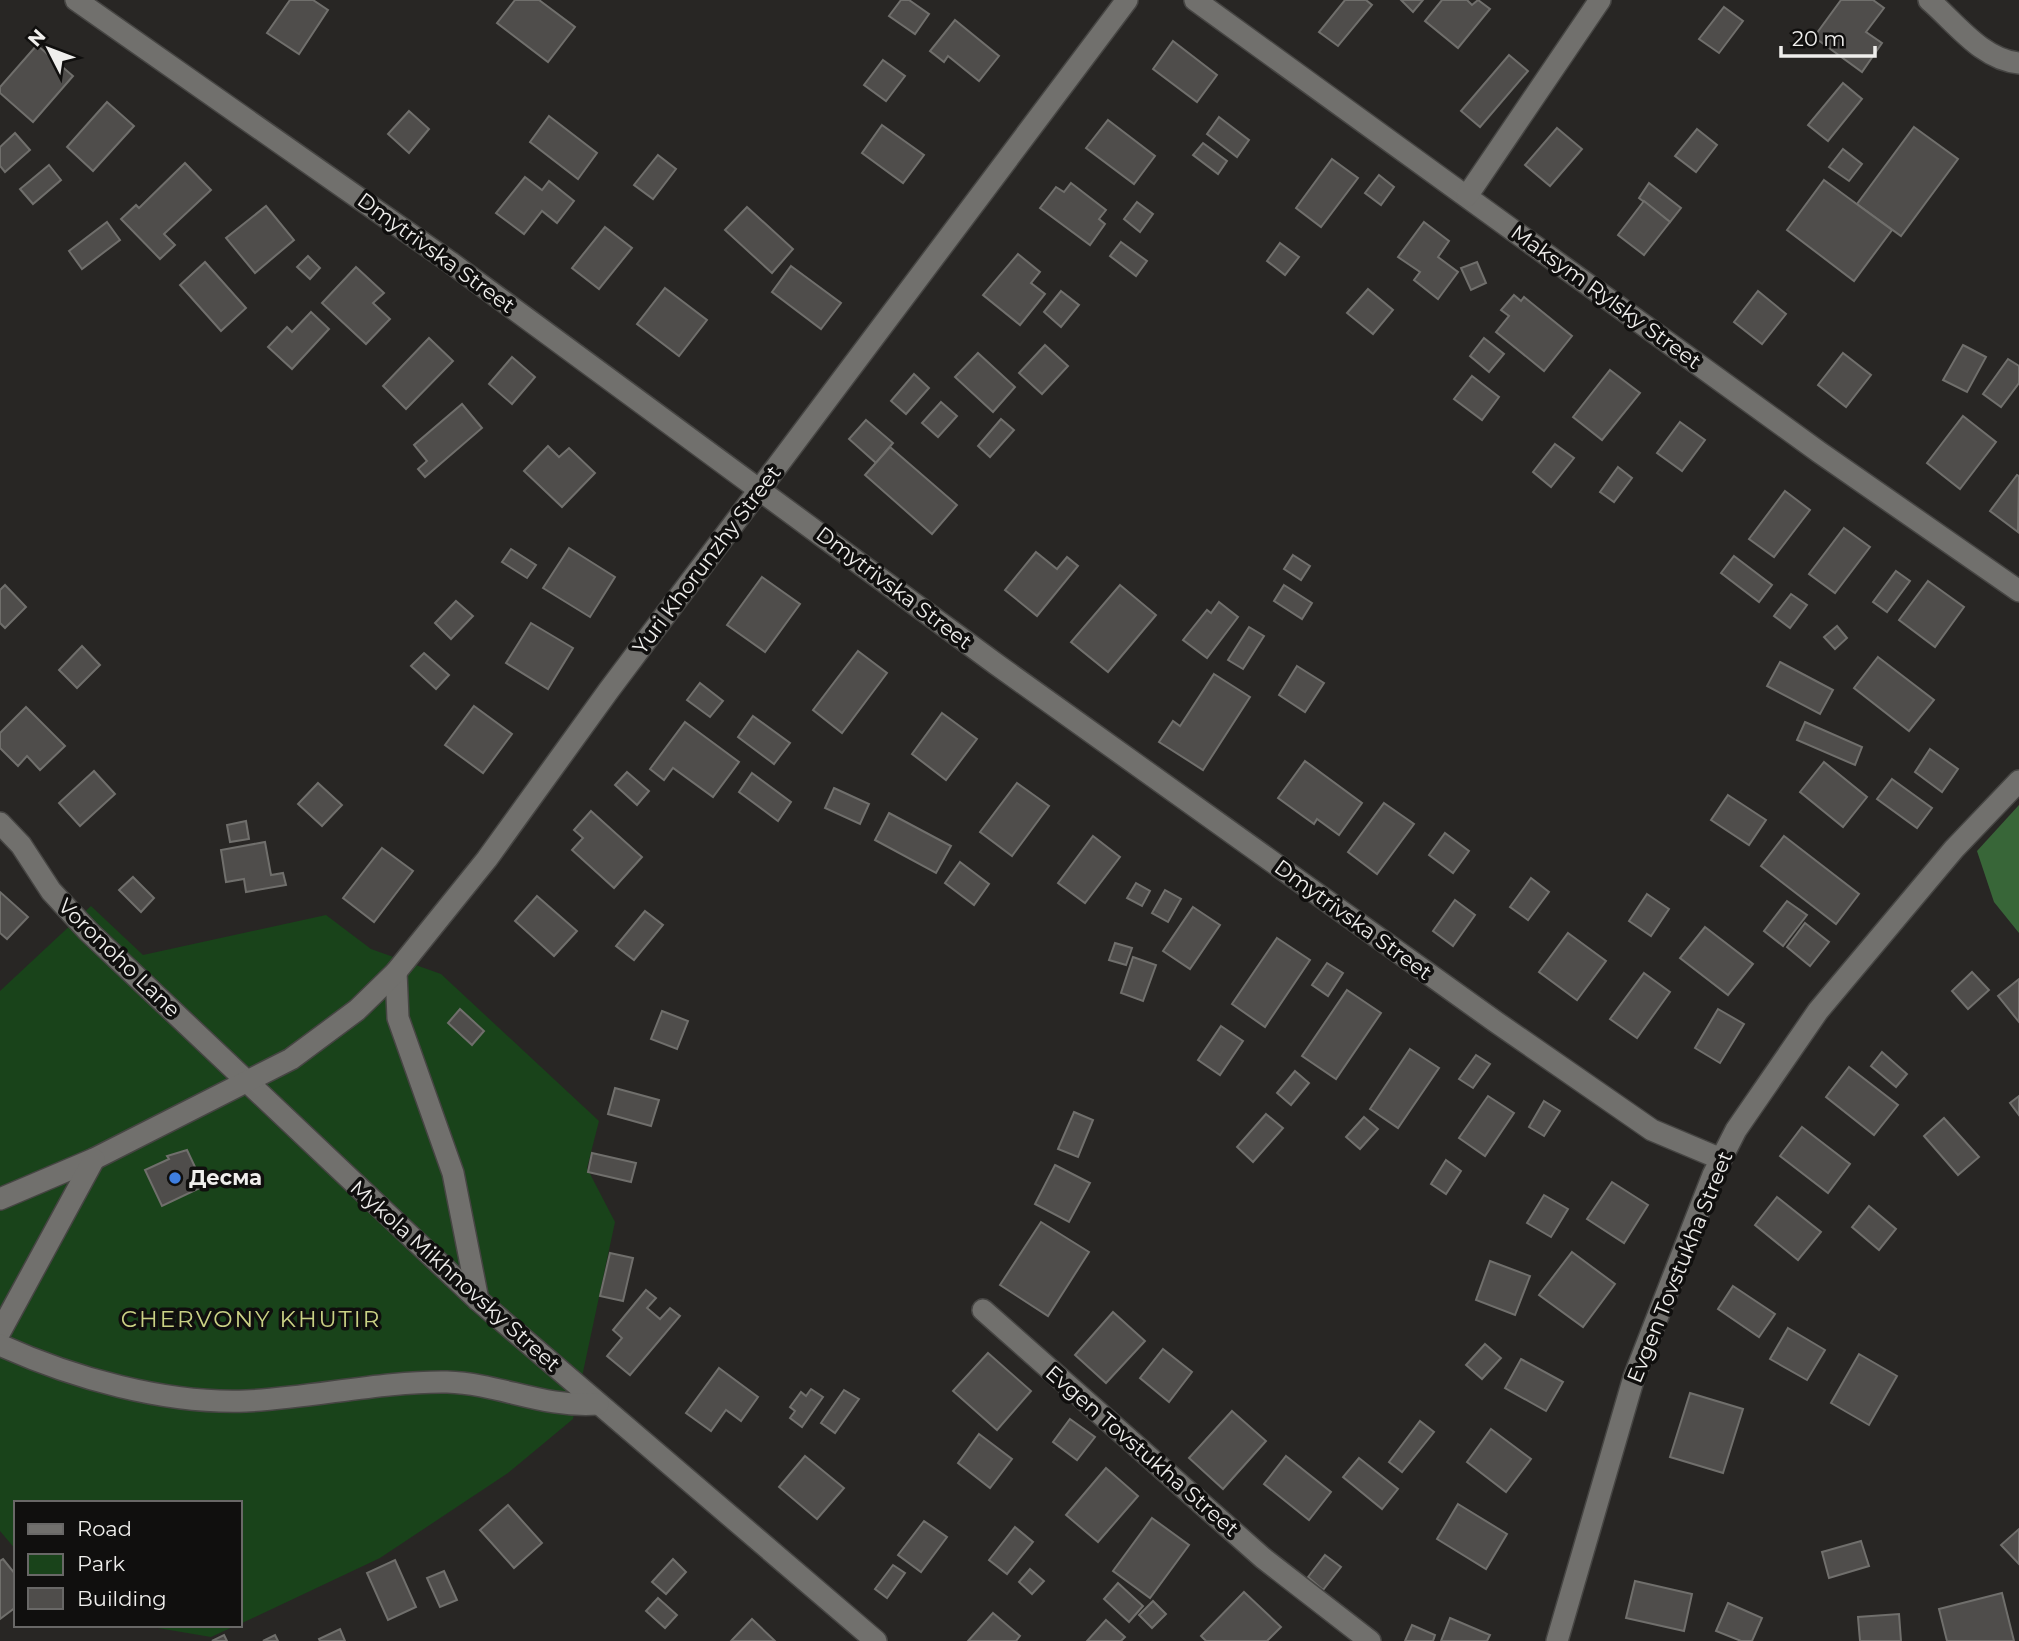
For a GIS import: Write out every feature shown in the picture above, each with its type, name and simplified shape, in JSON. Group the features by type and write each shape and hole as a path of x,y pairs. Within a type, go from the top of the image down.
{"street":[{"name":"Dmytrivska Street","path":"76,0 450,262 1007,673 1496,1022 1652,1130 1721,1160"},
{"name":"Yuri Khorunzhy Street","path":"249,1083 330,1031 370,999 396,972 486,859 1128,0"},
{"name":"Maksym Rylsky Street","path":"1195,0 1819,452 2019,591"},
{"path":"1467,196 1600,0"},
{"path":"1929,0 1988,51 2002,60 2019,63"},
{"name":"Evgen Tovstukha Street","path":"1562,1639 1634,1377 1721,1160 1748,1111 1818,1011 1954,849 2019,781"},
{"name":"Voronoho Lane","path":"0,824 20,845 43,881 70,913 249,1083"},
{"path":"396,972 398,1018 456,1184 478,1300"},
{"path":"0,1199 94,1159 249,1083"},
{"name":"Mykola Mikhnovsky Street","path":"249,1083 478,1300 876,1641"},
{"path":"0,1332 94,1159"},
{"name":"Evgen Tovstukha Street","path":"982,1310 1263,1558 1370,1641"},
{"path":"0,1345 66,1371 191,1400 246,1401 443,1382 478,1385 547,1403 598,1404"}],"green space":[{"path":"2019,805 2019,933 1994,902 1977,851"},
{"path":"91,906 143,955 326,915 371,949 441,974 599,1121 587,1168 615,1222 573,1419 508,1473 380,1558 242,1623 242,1501 14,1501 14,1548 0,1531 0,991"},
{"path":"152,1627 233,1627 211,1637"}],"building":[{"path":"290,0 313,0 328,10 299,54 267,33"},
{"path":"515,0 539,0 575,27 548,62 497,23"},
{"path":"901,0 909,0 929,14 915,34 889,16"},
{"path":"1345,0 1366,0 1372,5 1338,46 1319,32"},
{"path":"1401,0 1423,0 1413,12"},
{"path":"1442,0 1467,0 1472,5 1478,0 1490,9 1458,48 1425,21"},
{"path":"1841,0 1873,0 1884,8 1866,32 1882,43 1862,72 1814,37"},
{"path":"1724,7 1743,21 1719,53 1699,39"},
{"path":"955,20 999,56 979,81 948,56 944,62 930,51"},
{"path":"1173,41 1217,75 1197,102 1153,69"},
{"path":"37,45 73,76 33,122 0,93 0,87"},
{"path":"1509,55 1528,71 1480,127 1461,111"},
{"path":"883,60 905,76 886,101 864,85"},
{"path":"1843,83 1862,99 1828,141 1808,125"},
{"path":"107,102 134,126 93,171 67,147"},
{"path":"409,111 429,129 409,153 388,134"},
{"path":"549,116 597,153 578,179 530,142"},
{"path":"1219,117 1249,140 1237,157 1207,134"},
{"path":"1108,120 1155,156 1134,184 1086,148"},
{"path":"882,125 924,155 903,183 862,153"},
{"path":"1914,127 1958,159 1901,236 1857,204"},
{"path":"1557,128 1582,149 1550,186 1525,165"},
{"path":"1697,129 1717,145 1696,172 1675,156"},
{"path":"15,133 30,150 5,172 0,166 0,147"},
{"path":"1203,143 1227,161 1218,174 1193,155"},
{"path":"1843,149 1862,164 1849,181 1829,167"},
{"path":"658,155 676,169 653,199 634,185"},
{"path":"1332,159 1358,178 1321,227 1296,208"},
{"path":"185,163 211,190 164,234 175,245 160,259 121,219 136,205 139,208"},
{"path":"49,165 61,180 33,204 20,189"},
{"path":"1379,175 1394,187 1381,205 1365,193"},
{"path":"525,177 542,190 549,181 574,201 557,223 542,211 524,234 496,213"},
{"path":"1824,180 1892,230 1854,281 1787,230"},
{"path":"1071,183 1106,210 1099,219 1105,224 1090,245 1040,208 1056,187 1064,192"},
{"path":"1649,183 1681,208 1670,222 1639,198"},
{"path":"1644,201 1670,222 1644,255 1618,235"},
{"path":"1137,202 1153,214 1140,232 1124,219"},
{"path":"266,206 294,240 255,273 226,238"},
{"path":"747,207 793,249 772,273 725,230"},
{"path":"107,222 120,240 82,269 69,251"},
{"path":"1424,222 1449,241 1438,257 1458,272 1438,299 1414,280 1420,272 1398,257"},
{"path":"605,227 632,248 599,289 572,268"},
{"path":"1121,242 1147,261 1136,276 1110,256"},
{"path":"1280,243 1299,257 1285,275 1267,261"},
{"path":"1018,254 1040,272 1031,283 1045,294 1020,325 983,295"},
{"path":"308,256 320,268 310,279 297,267"},
{"path":"205,262 246,308 221,331 180,285"},
{"path":"1477,262 1486,283 1471,290 1461,268"},
{"path":"791,266 841,303 821,329 772,292"},
{"path":"356,267 384,293 373,303 390,319 366,344 322,303"},
{"path":"665,288 707,320 679,356 637,324"},
{"path":"1368,289 1393,310 1373,334 1347,313"},
{"path":"1061,291 1079,305 1061,327 1044,312"},
{"path":"1758,291 1786,314 1762,344 1734,322"},
{"path":"1514,295 1521,301 1524,297 1572,336 1544,371 1496,332 1509,316 1501,310"},
{"path":"311,312 329,329 292,369 268,347 287,327 292,332"},
{"path":"429,338 453,361 406,409 383,386"},
{"path":"1484,338 1504,354 1489,372 1470,356"},
{"path":"1045,345 1068,366 1042,394 1019,373"},
{"path":"1963,345 1986,357 1967,392 1943,380"},
{"path":"978,353 1015,387 993,412 955,377"},
{"path":"1843,353 1871,375 1846,407 1818,385"},
{"path":"512,357 535,377 512,404 489,384"},
{"path":"2008,359 2019,366 2019,383 2001,407 1983,394"},
{"path":"1610,370 1640,393 1602,440 1573,417"},
{"path":"914,374 929,388 906,414 891,401"},
{"path":"1472,376 1499,397 1482,420 1454,399"},
{"path":"941,402 957,416 938,437 922,423"},
{"path":"462,404 482,428 425,477 418,469 427,461 414,445"},
{"path":"1963,416 1996,442 1960,489 1927,463"},
{"path":"1001,419 1014,430 990,457 978,446"},
{"path":"866,420 893,443 876,463 849,439"},
{"path":"1680,422 1705,440 1682,471 1657,453"},
{"path":"1555,444 1574,458 1551,487 1533,472"},
{"path":"548,446 559,457 569,448 595,473 562,507 524,471"},
{"path":"890,447 957,505 932,534 865,475"},
{"path":"1618,467 1632,478 1614,502 1600,492"},
{"path":"2017,475 2019,476 2018,532 1990,511"},
{"path":"1785,491 1810,510 1774,557 1749,539"},
{"path":"1844,528 1870,547 1835,593 1809,574"},
{"path":"569,548 615,577 590,617 543,588"},
{"path":"511,549 536,565 527,578 502,562"},
{"path":"1036,552 1057,569 1067,557 1078,566 1037,616 1005,590"},
{"path":"1293,555 1310,566 1301,580 1284,569"},
{"path":"1734,556 1772,585 1759,602 1721,573"},
{"path":"1896,571 1910,581 1887,612 1873,602"},
{"path":"762,577 800,604 765,652 727,625"},
{"path":"1928,581 1964,607 1935,647 1899,620"},
{"path":"5,585 26,607 5,628 0,623 0,590"},
{"path":"1120,585 1156,615 1108,672 1071,642"},
{"path":"1284,585 1312,603 1302,619 1274,601"},
{"path":"1791,594 1807,605 1790,628 1774,616"},
{"path":"456,601 473,616 451,639 435,623"},
{"path":"1219,602 1238,617 1207,658 1183,640 1207,610 1211,613"},
{"path":"531,623 573,648 548,689 506,663"},
{"path":"1837,626 1847,638 1835,649 1824,637"},
{"path":"1249,627 1264,636 1243,669 1228,660"},
{"path":"82,646 100,665 77,688 59,670"},
{"path":"858,651 887,673 842,733 813,710"},
{"path":"424,653 449,675 436,689 411,666"},
{"path":"1878,657 1934,700 1909,731 1854,688"},
{"path":"1780,662 1833,690 1820,714 1767,686"},
{"path":"1297,666 1324,683 1305,712 1279,695"},
{"path":"1214,674 1250,697 1203,770 1159,742 1173,721 1180,726"},
{"path":"700,683 723,701 710,717 687,700"},
{"path":"474,706 512,734 483,773 445,745"},
{"path":"26,707 65,746 40,770 27,756 18,766 0,748 0,733"},
{"path":"942,713 977,739 946,780 912,754"},
{"path":"753,716 790,743 774,764 738,737"},
{"path":"685,722 739,762 713,797 673,768 664,780 650,769"},
{"path":"1805,722 1862,747 1855,765 1797,740"},
{"path":"1930,749 1958,769 1942,792 1915,772"},
{"path":"1305,761 1362,803 1339,835 1317,819 1314,824 1278,798"},
{"path":"1824,762 1867,797 1843,827 1800,792"},
{"path":"94,771 115,794 80,826 59,803"},
{"path":"627,772 649,791 637,805 615,785"},
{"path":"752,773 791,802 778,821 739,792"},
{"path":"1892,779 1932,808 1917,828 1877,799"},
{"path":"318,783 342,805 322,826 298,804"},
{"path":"1017,783 1049,806 1012,856 980,832"},
{"path":"834,788 869,804 860,824 825,808"},
{"path":"1728,795 1766,820 1749,845 1711,820"},
{"path":"1384,803 1414,824 1377,874 1348,852"},
{"path":"591,811 642,857 614,888 572,850 583,838 574,830"},
{"path":"889,813 951,846 936,873 875,840"},
{"path":"246,821 249,839 230,842 227,825"},
{"path":"1445,833 1469,851 1453,873 1429,855"},
{"path":"1093,836 1120,857 1085,903 1058,883"},
{"path":"1784,836 1859,894 1836,924 1761,866"},
{"path":"265,842 271,875 283,873 286,885 246,892 244,879 226,882 221,850"},
{"path":"382,848 413,871 374,922 343,898"},
{"path":"960,862 989,884 974,905 945,883"},
{"path":"133,877 154,898 141,912 119,890"},
{"path":"1531,878 1549,892 1528,920 1510,907"},
{"path":"1136,883 1150,891 1142,906 1127,898"},
{"path":"1165,890 1181,899 1168,922 1152,913"},
{"path":"0,892 28,917 7,939 0,933"},
{"path":"1647,894 1669,909 1651,936 1629,921"},
{"path":"537,896 577,931 554,956 515,921"},
{"path":"1455,900 1475,915 1453,946 1433,931"},
{"path":"1787,901 1807,915 1783,946 1764,931"},
{"path":"1193,907 1220,925 1190,969 1163,951"},
{"path":"645,911 663,925 634,960 616,946"},
{"path":"1805,923 1829,942 1810,966 1787,947"},
{"path":"1705,927 1753,964 1728,995 1680,958"},
{"path":"1568,933 1606,961 1577,1000 1539,972"},
{"path":"1277,938 1310,960 1265,1027 1232,1004"},
{"path":"1115,943 1132,948 1126,965 1109,960"},
{"path":"1133,957 1156,965 1143,1001 1121,993"},
{"path":"1327,963 1343,973 1328,996 1312,985"},
{"path":"1972,972 1989,990 1968,1009 1952,991"},
{"path":"1644,973 1670,992 1637,1038 1610,1019"},
{"path":"2019,979 2019,1022 1998,996"},
{"path":"1347,990 1381,1013 1336,1079 1302,1056"},
{"path":"460,1009 484,1031 472,1045 448,1023"},
{"path":"1718,1009 1744,1024 1720,1063 1695,1048"},
{"path":"662,1011 688,1021 677,1049 651,1039"},
{"path":"1221,1026 1243,1041 1220,1075 1198,1060"},
{"path":"1410,1049 1439,1068 1398,1128 1370,1109"},
{"path":"1882,1052 1907,1074 1896,1087 1871,1066"},
{"path":"1476,1055 1490,1064 1473,1088 1459,1079"},
{"path":"1849,1067 1898,1105 1874,1135 1826,1097"},
{"path":"1295,1071 1309,1083 1291,1105 1277,1093"},
{"path":"615,1088 659,1100 651,1126 608,1114"},
{"path":"1488,1096 1514,1113 1485,1156 1459,1138"},
{"path":"2019,1096 2019,1115 2010,1103"},
{"path":"1544,1101 1560,1111 1544,1136 1529,1127"},
{"path":"1074,1112 1093,1120 1078,1157 1058,1149"},
{"path":"1266,1114 1283,1128 1253,1162 1237,1147"},
{"path":"1364,1117 1378,1129 1360,1149 1346,1137"},
{"path":"1944,1118 1979,1157 1958,1175 1924,1136"},
{"path":"1802,1127 1850,1164 1828,1193 1780,1156"},
{"path":"187,1150 204,1186 162,1206 145,1170 169,1159 167,1156"},
{"path":"592,1153 636,1163 631,1182 588,1172"},
{"path":"1446,1160 1461,1171 1446,1194 1431,1184"},
{"path":"1055,1165 1090,1183 1069,1222 1035,1204"},
{"path":"1612,1182 1648,1205 1624,1243 1587,1219"},
{"path":"1544,1195 1568,1209 1551,1237 1527,1223"},
{"path":"1777,1197 1821,1232 1798,1260 1755,1225"},
{"path":"1869,1206 1896,1229 1879,1250 1852,1227"},
{"path":"1041,1222 1089,1252 1048,1316 1000,1285"},
{"path":"1572,1252 1615,1284 1583,1327 1539,1295"},
{"path":"610,1253 633,1258 623,1301 600,1296"},
{"path":"1490,1261 1530,1276 1515,1315 1476,1300"},
{"path":"1733,1286 1775,1314 1759,1337 1718,1309"},
{"path":"646,1290 656,1298 647,1308 660,1319 670,1308 680,1316 630,1375 607,1356 622,1338 613,1330"},
{"path":"1113,1312 1145,1341 1106,1383 1075,1355"},
{"path":"1788,1328 1825,1350 1807,1380 1770,1359"},
{"path":"1485,1344 1501,1358 1482,1379 1466,1365"},
{"path":"1163,1349 1192,1372 1169,1402 1140,1378"},
{"path":"988,1353 1031,1391 997,1430 953,1391"},
{"path":"1859,1354 1897,1376 1869,1425 1831,1403"},
{"path":"1521,1359 1563,1382 1546,1411 1505,1388"},
{"path":"719,1368 758,1397 741,1421 726,1410 711,1431 686,1413"},
{"path":"811,1389 823,1397 802,1427 790,1418 795,1411 790,1407 801,1392 806,1396"},
{"path":"844,1390 859,1399 835,1433 821,1423"},
{"path":"1690,1393 1743,1409 1723,1473 1670,1457"},
{"path":"1232,1411 1266,1441 1223,1489 1189,1458"},
{"path":"1070,1419 1095,1437 1077,1460 1053,1442"},
{"path":"1420,1421 1434,1432 1402,1472 1389,1462"},
{"path":"1491,1429 1531,1459 1506,1492 1467,1462"},
{"path":"979,1434 1012,1459 990,1488 958,1463"},
{"path":"805,1456 844,1488 817,1519 779,1487"},
{"path":"1286,1456 1331,1492 1309,1520 1264,1484"},
{"path":"1359,1458 1398,1489 1382,1509 1343,1477"},
{"path":"1106,1468 1138,1496 1098,1542 1066,1515"},
{"path":"1458,1504 1507,1534 1486,1569 1437,1539"},
{"path":"508,1505 542,1543 514,1568 480,1530"},
{"path":"1152,1518 1189,1545 1150,1598 1113,1571"},
{"path":"924,1521 947,1537 921,1572 898,1555"},
{"path":"1015,1527 1033,1542 1007,1574 989,1560"},
{"path":"2019,1529 2019,1564 2001,1545"},
{"path":"1861,1541 1869,1566 1829,1578 1822,1552"},
{"path":"1325,1555 1341,1567 1323,1590 1308,1577"},
{"path":"3,1559 14,1573 14,1608 0,1619 0,1561"},
{"path":"673,1559 686,1572 666,1594 652,1582"},
{"path":"395,1560 416,1607 388,1620 367,1573"},
{"path":"893,1565 905,1573 887,1598 875,1589"},
{"path":"1030,1569 1044,1581 1032,1594 1019,1582"},
{"path":"444,1571 457,1600 440,1607 427,1578"},
{"path":"1635,1581 1692,1594 1684,1631 1626,1618"},
{"path":"1118,1583 1143,1606 1129,1622 1104,1599"},
{"path":"1244,1592 1281,1627 1267,1641 1206,1641 1201,1636"},
{"path":"2002,1593 2014,1641 1947,1641 1939,1609"},
{"path":"658,1598 677,1615 665,1628 646,1611"},
{"path":"1153,1601 1166,1614 1152,1628 1139,1615"},
{"path":"1728,1603 1762,1618 1752,1641 1741,1641 1716,1631"},
{"path":"993,1613 1020,1636 1016,1641 968,1641"},
{"path":"1899,1614 1901,1641 1860,1641 1858,1617"},
{"path":"1450,1618 1490,1635 1487,1641 1441,1641"},
{"path":"752,1619 775,1641 731,1641"},
{"path":"1106,1620 1125,1637 1121,1641 1087,1641"},
{"path":"1412,1625 1435,1635 1433,1641 1405,1641"},
{"path":"340,1629 345,1641 320,1641 319,1639"},
{"path":"224,1635 227,1641 212,1641"},
{"path":"275,1635 278,1641 263,1641"}],"place":[{"name":"Десма","path":"175,1178"}],"district":[{"name":"CHERVONY KHUTIR","path":"251,1319"}]}
